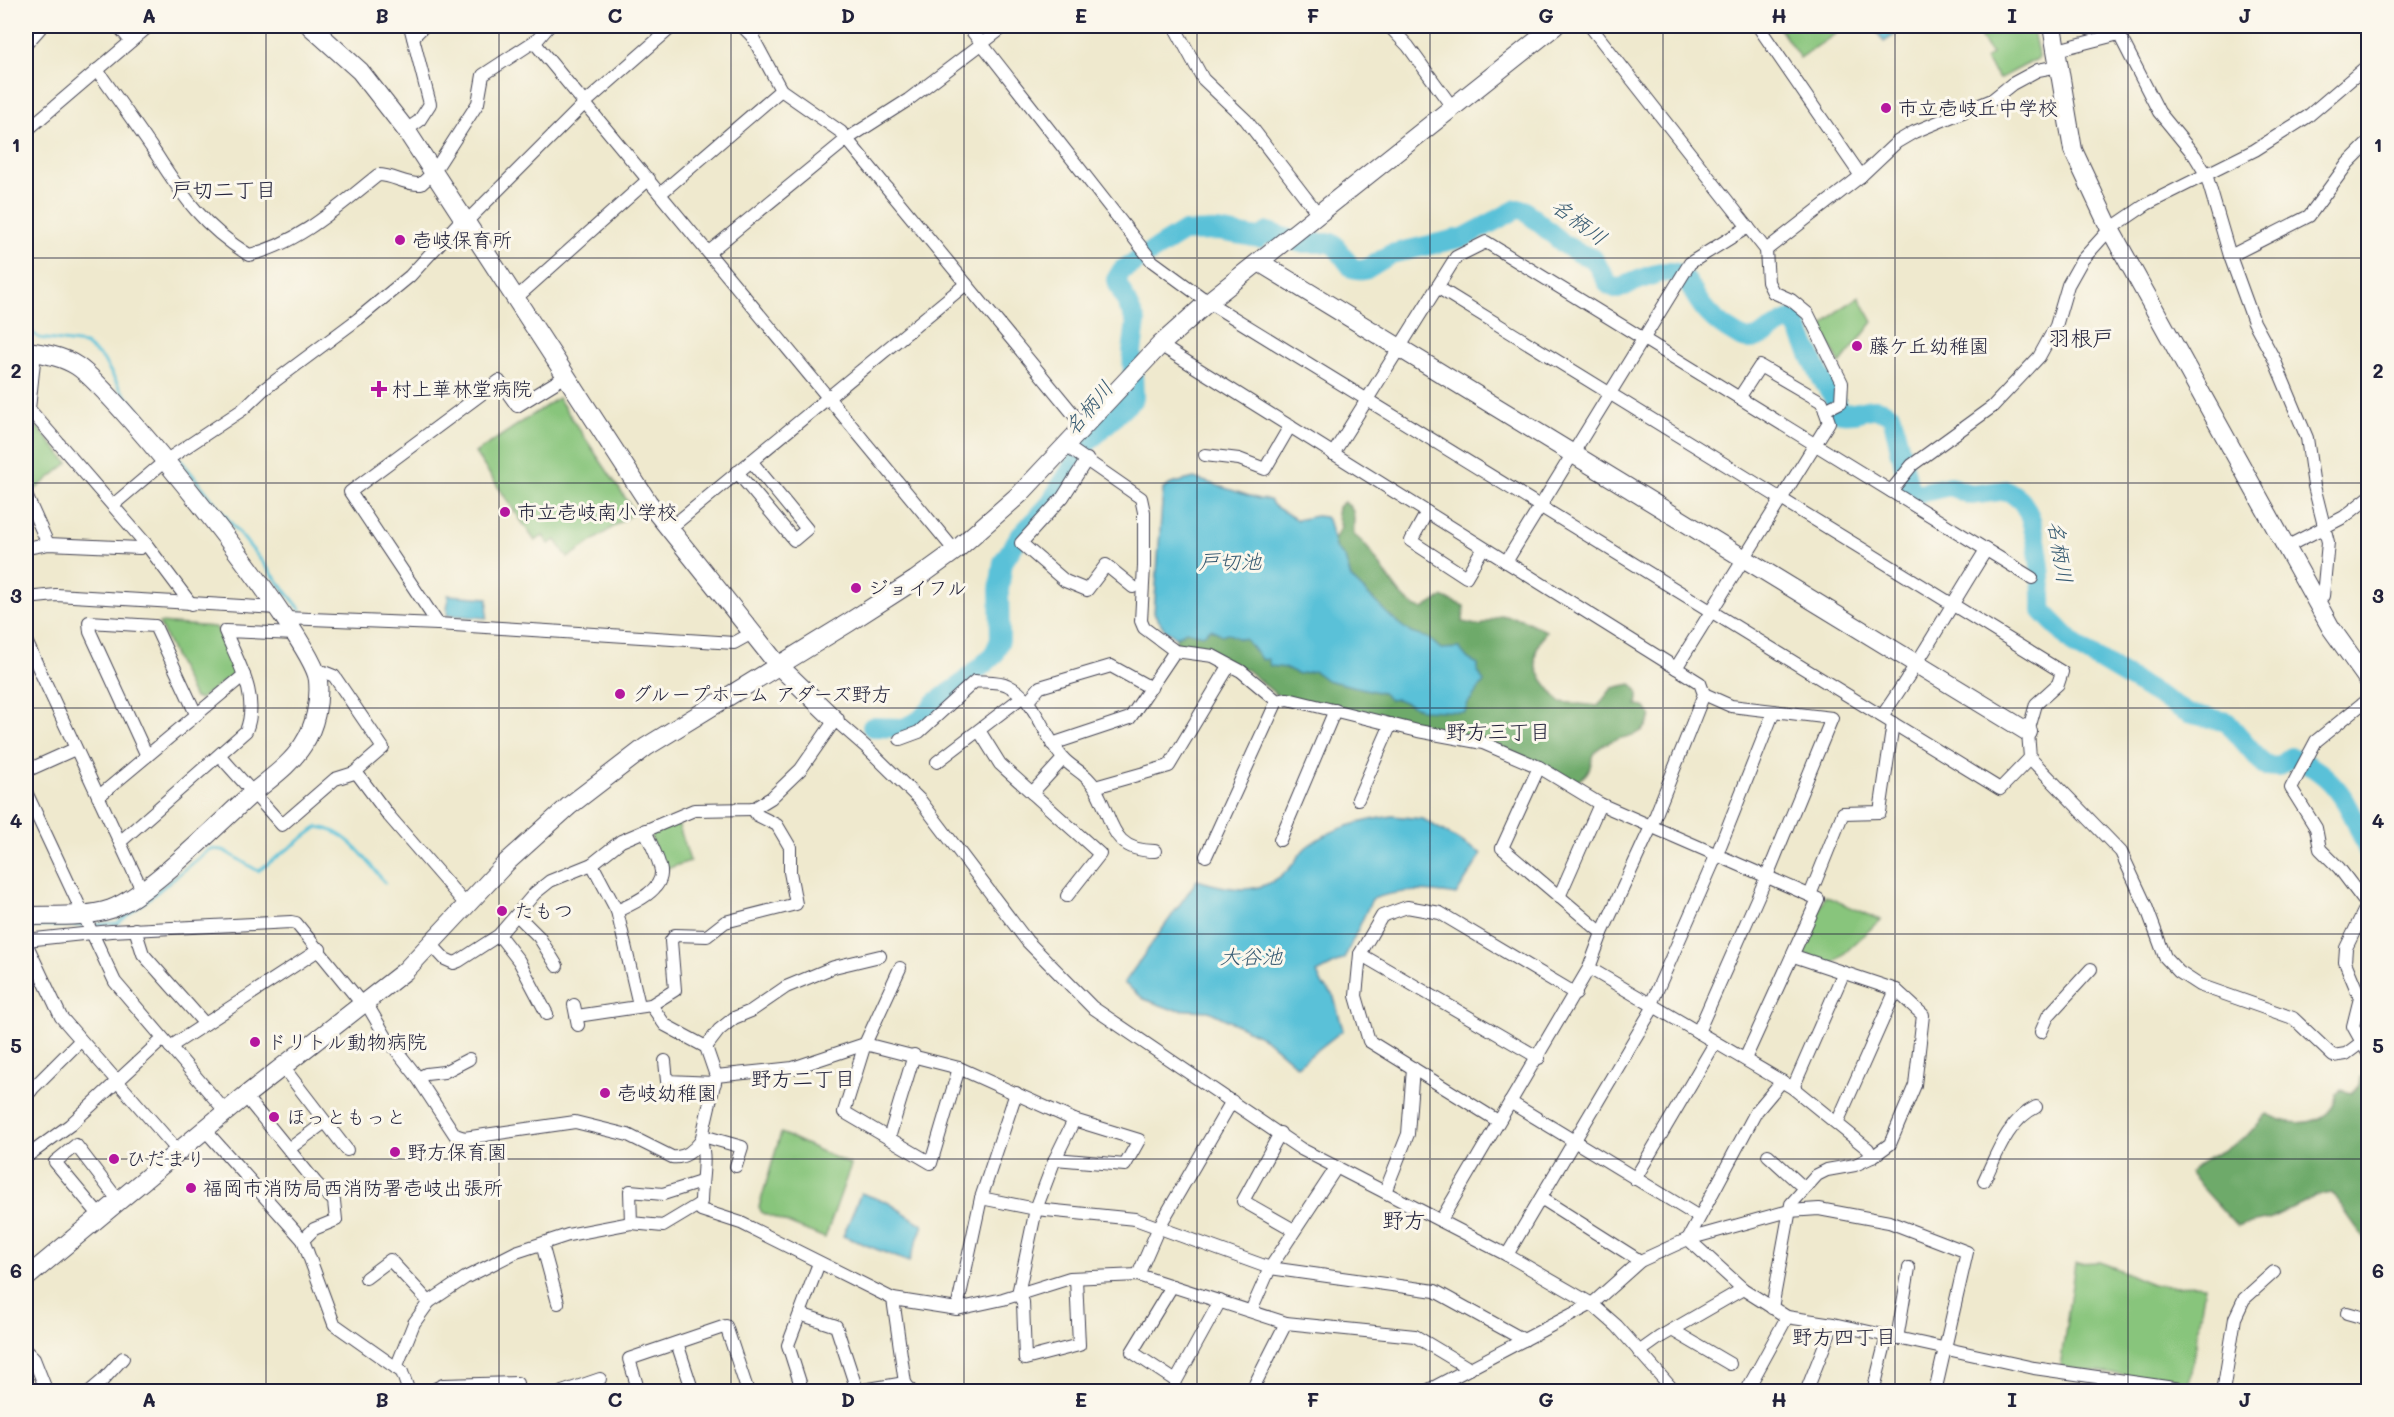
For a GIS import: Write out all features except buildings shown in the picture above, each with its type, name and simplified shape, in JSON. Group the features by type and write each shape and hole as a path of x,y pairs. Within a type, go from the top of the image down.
{"street":[{"path":"26,44 42,26"},
{"path":"118,26 131,41"},
{"path":"26,131 149,26"},
{"path":"310,26 360,71 406,129 648,502 669,529 778,665 920,800 1027,941 1092,1007 1336,1168 1508,1255 1592,1304 1675,1392"},
{"path":"406,129 418,121 430,104 411,31 424,26"},
{"path":"98,70 181,195 203,221 224,239 249,255 268,251 319,221 378,175 387,175 408,185 421,184 433,173 478,103 483,75 534,42 549,26"},
{"path":"113,505 171,457 242,410 263,390 358,319 410,276 464,220 585,103 673,26"},
{"path":"742,26 755,31 781,90 841,132 1084,427"},
{"path":"968,26 1148,255 1208,303 1368,399 2000,789 2030,758"},
{"path":"709,252 847,139 908,100 1005,26"},
{"path":"1174,26 1203,79 1246,120 1315,218"},
{"path":"1389,26 1408,46 1452,106"},
{"path":"1133,587 1106,565 1087,590 1065,581 1021,543 1063,497 1084,427 1160,345 1208,303 1555,26"},
{"path":"1590,26 1766,250 1768,282 1773,292 1791,300 1808,314 1842,383 1840,402 1825,410"},
{"path":"1758,26 1861,176"},
{"path":"2052,26 2073,150 2110,229 2288,546 2335,635 2368,680"},
{"path":"1766,250 1861,176 1897,142 1914,132 1992,100 2012,84 2058,58 2119,34 2129,26"},
{"path":"2119,34 2159,112 2190,149 2206,174 2230,256 2254,322 2274,359 2307,438 2323,529 2328,542 2323,596 2317,600"},
{"path":"534,42 955,551"},
{"path":"1891,492 1912,465 1992,407 2039,357 2056,326 2068,285 2082,260 2110,229 2147,204 2255,150 2307,117 2368,65"},
{"path":"660,194 781,90"},
{"path":"2230,256 2309,216 2348,163 2368,143"},
{"path":"515,299 649,179"},
{"path":"1506,562 1690,263 1748,227"},
{"path":"1333,453 1402,347 1456,257 1486,242 2032,578"},
{"path":"1259,262 1402,347 2028,732"},
{"path":"669,529 966,284"},
{"path":"1437,288 2062,672 2058,684 2036,704 2028,732 2030,758 2121,852 2146,906 2165,957 2179,972 2199,985 2293,1017 2333,1056 2346,1054 2362,1042"},
{"path":"1160,345 1701,684 1704,694 1651,827 1602,933 1589,968 1539,1058 1498,1121 1441,1220"},
{"path":"26,916 83,914 111,909 142,890 292,760 310,732 318,702 317,675 296,634 171,457 78,366 55,356 30,352 27,409 146,544 191,604"},
{"path":"1676,668 1829,422 1821,402 1760,366 1739,398"},
{"path":"438,624 350,492 499,381 517,406 566,376"},
{"path":"1204,455 1239,459 1265,469 1290,426"},
{"path":"26,1278 245,1096 405,971 432,945 507,862 569,807 646,747 915,580 955,551 1021,493 1076,452"},
{"path":"1076,452 1140,498 1144,512 1141,621 1148,633 1175,651 1213,656 1241,671 1277,701"},
{"path":"737,472 794,540 807,529 751,461"},
{"path":"26,495 48,544"},
{"path":"2288,546 2323,529 2368,498"},
{"path":"1427,513 1411,541 1466,577 1483,548"},
{"path":"26,548 48,544 140,548 146,544"},
{"path":"1882,716 1918,664 1951,604 1986,550"},
{"path":"26,598 56,595 734,644 752,633"},
{"path":"147,756 90,632 89,622 155,626 196,714"},
{"path":"120,842 246,731 251,718 251,693 225,631 296,634"},
{"path":"26,641 142,890"},
{"path":"1052,744 1130,718 1175,651"},
{"path":"938,762 1040,687 1111,666 1151,688"},
{"path":"1095,787 1169,766 1229,666"},
{"path":"220,756 282,825 335,779 356,772 383,748 334,676 324,672 317,675"},
{"path":"98,797 244,675"},
{"path":"900,739 919,732 975,681 1006,684 1025,699 1052,744 1064,759 1086,776 1095,787 1120,841 1139,851 1155,851"},
{"path":"1698,1032 1767,876 1832,718 1731,706 1704,694"},
{"path":"1277,701 1288,699 1483,743 1539,767 1600,804 1818,899 1794,956 1745,1059"},
{"path":"2368,699 2327,731 2303,762 2291,788 2316,828 2320,849 2339,867 2367,905 2346,948 2345,962 2360,998 2353,1026 2368,1053"},
{"path":"1206,856 1277,701"},
{"path":"1280,840 1335,710"},
{"path":"1508,1255 1653,1005 1718,854 1774,711"},
{"path":"432,945 445,959 453,963 499,935 550,881 592,864 621,841 694,810 753,809 771,798 801,769 835,720"},
{"path":"1810,895 1843,813 1880,812 1893,723"},
{"path":"1358,799 1391,724"},
{"path":"980,732 1000,765 1100,854 1067,896"},
{"path":"26,771 75,749"},
{"path":"1032,793 1064,759"},
{"path":"1539,767 1502,848 1602,933"},
{"path":"356,772 389,816 467,906"},
{"path":"26,792 90,933 115,982 226,1112"},
{"path":"1559,897 1600,804"},
{"path":"576,1015 645,1005 675,990 671,940 675,935 707,936 725,922 796,904 790,872 790,847 777,825 757,815 753,809"},
{"path":"617,910 635,903 658,886 661,872 645,830"},
{"path":"179,1152 61,1017 26,941 135,929 296,923 320,948 364,1002 455,1135 464,1138 566,1121 628,1135 672,1157 680,1158 695,1148 702,1138 716,1079 706,1047 665,1025 645,1005 617,910 592,864"},
{"path":"1498,1121 1369,1041 1356,996 1360,954 1382,916 1407,907 1440,913 1576,994"},
{"path":"517,915 539,938 557,966"},
{"path":"135,929 143,954 205,1024"},
{"path":"499,935 519,961 547,1014"},
{"path":"26,1157 70,1125 117,1080 167,1043 205,1024 320,948"},
{"path":"1360,954 1539,1058"},
{"path":"706,1047 719,1030 734,1018 751,1011 786,987 834,967 880,956"},
{"path":"1772,1308 1789,1210 1804,1188 1817,1175 1827,1170 1855,1165 1872,1157 1890,1144 1915,1085 1923,1015 1896,990 1794,956"},
{"path":"900,968 865,1044 844,1112 931,1163 959,1068"},
{"path":"1589,968 1787,1084 1838,1123 1868,1149 1872,1157"},
{"path":"2042,1032 2048,1016 2091,969"},
{"path":"1688,1239 1756,1112 1787,1084 1843,974"},
{"path":"1838,1123 1896,990"},
{"path":"28,1093 80,1041"},
{"path":"1635,1179 1715,1043"},
{"path":"665,1061 667,1081 716,1079 793,1068 859,1044 865,1044 959,1068 1074,1120 1139,1140 1125,1166 1055,1159"},
{"path":"889,1138 914,1055"},
{"path":"418,1078 426,1074 444,1072 469,1059"},
{"path":"283,1067 347,1150"},
{"path":"1385,1192 1408,1134 1413,1068"},
{"path":"26,1079 28,1093"},
{"path":"957,1309 981,1198 1016,1093"},
{"path":"245,1096 334,1201 336,1220 314,1229 303,1240"},
{"path":"1138,1275 1159,1227 1232,1101"},
{"path":"1510,1102 1699,1217"},
{"path":"1984,1181 2006,1136 2027,1111 2036,1107"},
{"path":"1074,1120 1055,1159 1036,1209 1018,1294 1023,1302 1025,1359 1079,1345 1076,1278"},
{"path":"289,1149 325,1122"},
{"path":"205,1130 303,1240 334,1324 402,1372 409,1392"},
{"path":"1280,1133 1243,1201 1294,1230"},
{"path":"702,1138 742,1147 736,1166"},
{"path":"396,1368 414,1323 429,1302 465,1278 516,1252 568,1235 630,1223 663,1226 698,1205 701,1202 704,1151 702,1138"},
{"path":"100,1216 55,1162 76,1144 118,1200"},
{"path":"1768,1155 1804,1188"},
{"path":"1251,1311 1270,1268 1336,1168"},
{"path":"630,1223 630,1191 663,1194 701,1182"},
{"path":"981,1198 1036,1209 1135,1219 1270,1268 1435,1291 1524,1340"},
{"path":"1541,1198 1640,1261"},
{"path":"698,1205 702,1210 741,1223 892,1299 957,1309 1076,1278 1138,1275 1286,1323 1415,1336 1470,1369"},
{"path":"1425,1392 1592,1304 1640,1261 1688,1239 1789,1210 1819,1209 1889,1222 1967,1252 1935,1392"},
{"path":"1688,1239 1743,1289 1787,1317 1833,1324 2130,1387 2202,1392"},
{"path":"542,1244 558,1303"},
{"path":"366,1278 390,1260 429,1302"},
{"path":"803,1392 788,1345 819,1263"},
{"path":"1873,1392 1892,1337 1909,1268"},
{"path":"2223,1392 2235,1318 2244,1299 2274,1272"},
{"path":"1172,1286 1132,1352 1176,1381 1220,1301"},
{"path":"1639,1352 1743,1289"},
{"path":"800,1314 836,1326 854,1391 908,1387 892,1299"},
{"path":"2347,1313 2368,1319"},
{"path":"1746,1392 1787,1317"},
{"path":"1251,1392 1286,1323"},
{"path":"1806,1392 1833,1324"},
{"path":"639,1392 629,1359 726,1326 748,1392"},
{"path":"1672,1330 1730,1364"},
{"path":"677,1343 693,1392"},
{"path":"26,1352 34,1359 47,1392"},
{"path":"88,1392 102,1381 123,1358"},
{"path":"562,1392 600,1379"},
{"path":"437,1392 437,1388 443,1385 493,1387 517,1383"}],"green space":[{"path":"1778,26 1847,26 1800,58"},
{"path":"1976,26 2032,26 2039,58 1999,79 1985,59 1992,54 1981,39 1983,36"},
{"path":"1859,297 1873,322 1840,364 1824,333 1824,325 1839,310"},
{"path":"558,398 635,512 568,558 556,540 549,544 543,536 535,541 475,453"},
{"path":"26,414 68,463 32,492 26,477"},
{"path":"1344,502 1352,509 1354,535 1371,553 1404,598 1413,605 1423,609 1442,597 1464,606 1463,622 1480,626 1500,615 1522,619 1546,631 1539,642 1535,660 1541,676 1560,702 1598,706 1612,688 1631,684 1638,693 1637,705 1646,708 1651,715 1648,724 1637,734 1613,740 1598,749 1589,770 1574,783 1483,739 1278,696 1247,670 1176,644 1176,634 1180,629 1204,626 1439,652 1403,630 1380,612 1352,581 1333,542 1341,527 1337,515 1338,507"},
{"path":"159,623 216,627 233,665 233,674 200,699 194,698"},
{"path":"678,823 690,861 663,870 650,835"},
{"path":"1825,896 1880,920 1833,964 1804,954 1801,949"},
{"path":"2360,1077 2368,1079 2368,1244 2332,1193 2316,1196 2269,1219 2237,1226 2189,1173 2202,1162 2245,1138 2267,1114 2284,1121 2298,1123 2320,1118 2331,1108 2336,1094 2341,1090 2352,1093 2359,1085"},
{"path":"781,1133 851,1165 825,1238 762,1213 759,1207"},
{"path":"2099,1262 2153,1284 2205,1286 2189,1384 2060,1367 2075,1263"}],"water":[{"path":"1873,26 1908,26 1884,42"},
{"name":"戸切池","path":"1194,478 1259,499 1270,500 1274,506 1297,520 1316,516 1325,517 1329,522 1335,547 1345,558 1351,578 1393,619 1411,633 1428,638 1441,649 1459,648 1468,659 1478,664 1478,671 1484,682 1468,703 1465,712 1423,710 1397,699 1390,700 1382,693 1326,680 1314,671 1298,674 1286,668 1270,666 1268,659 1262,660 1245,639 1239,639 1227,633 1222,635 1211,629 1203,635 1186,631 1176,637 1165,630 1154,613 1163,489 1171,484"},
{"path":"448,595 488,598 487,618 447,615"},
{"name":"大谷池","path":"1392,816 1423,819 1482,854 1456,895 1414,891 1393,893 1372,899 1344,959 1317,973 1323,986 1333,994 1343,1030 1297,1066 1264,1038 1209,1011 1171,1009 1144,999 1124,983 1197,880 1233,888 1256,888 1277,879 1288,870 1303,850 1328,834 1370,820"},
{"path":"861,1193 889,1203 923,1225 909,1262 843,1236"}],"waterway":[{"name":"名柄川","path":"872,727 904,728 920,720 936,702 958,687 993,656 1000,640 999,590 1003,562 1019,537 1049,505 1087,443 1134,398 1132,352 1136,322 1116,280 1122,270 1183,232 1218,231 1259,238 1268,232 1301,243 1333,243 1352,268 1365,270 1391,254 1465,237 1517,209 1524,210 1564,244 1578,253 1593,258 1609,285 1618,289 1646,277 1665,272 1677,273 1685,279 1710,315 1727,329 1745,339 1759,337 1794,319 1840,413 1848,414 1877,409 1892,416 1909,487 1916,494 1950,486 1971,495 2007,490 2022,502 2036,539 2042,586 2042,611 2077,647 2188,713 2227,722 2265,766 2278,767 2291,757 2321,773 2341,794 2368,851"},
{"path":"26,328 39,338 85,344 103,359 121,390 174,452"},
{"path":"178,457 301,610"},
{"path":"92,925 118,923 210,849 223,850 258,871 318,827 339,834 348,840 385,883"},
{"path":"26,927 85,925"}],"place":[{"name":"市立壱岐丘中学校","path":"1886,108"},
{"name":"壱岐保育所","path":"400,240"},
{"name":"藤ケ丘幼稚園","path":"1857,346"},
{"name":"村上華林堂病院","path":"379,389"},
{"name":"市立壱岐南小学校","path":"505,512"},
{"name":"ジョイフル","path":"856,588"},
{"name":"グループホーム アダーズ野方","path":"620,694"},
{"name":"たもつ","path":"502,911"},
{"name":"ドリトル動物病院","path":"255,1042"},
{"name":"壱岐幼稚園","path":"605,1093"},
{"name":"ほっともっと","path":"274,1117"},
{"name":"野方保育園","path":"395,1152"},
{"name":"ひだまり","path":"114,1159"},
{"name":"福岡市消防局西消防署壱岐出張所","path":"191,1188"}],"district":[{"name":"戸切二丁目","path":"224,190"},
{"name":"羽根戸","path":"2081,338"},
{"name":"野方三丁目","path":"1498,732"},
{"name":"野方二丁目","path":"803,1079"},
{"name":"野方","path":"1404,1220"},
{"name":"野方四丁目","path":"1844,1337"}]}
